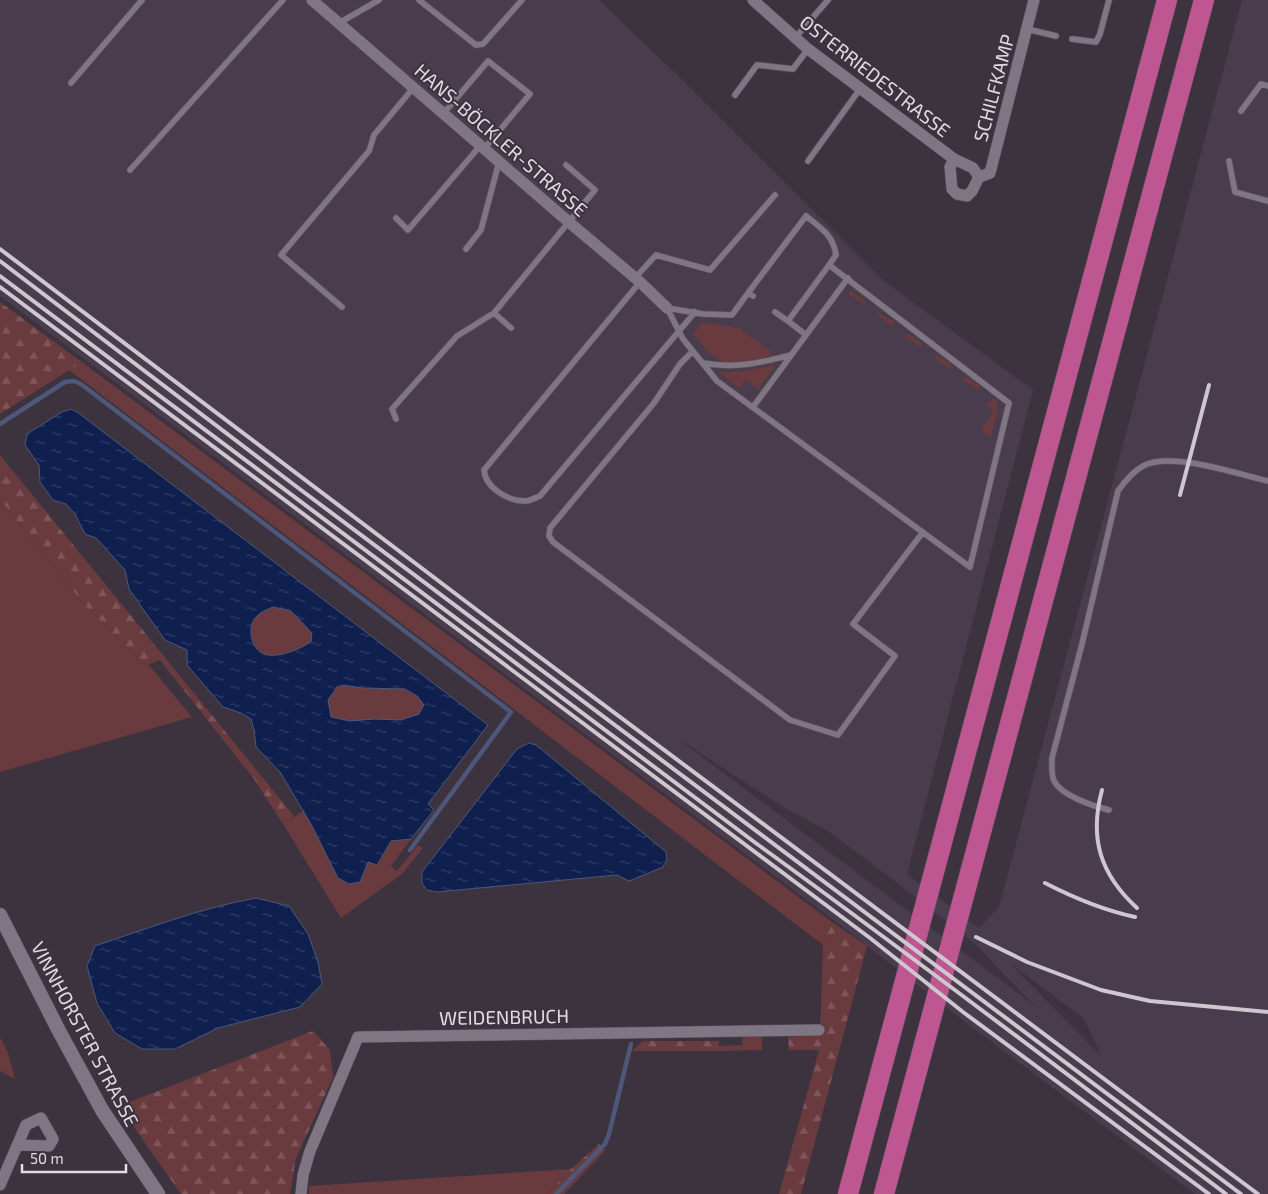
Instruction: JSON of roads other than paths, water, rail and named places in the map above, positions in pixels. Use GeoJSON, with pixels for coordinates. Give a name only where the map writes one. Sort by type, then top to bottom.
{"type":"FeatureCollection","features":[{"type":"Feature","properties":{"kind":"highway"},"geometry":{"type":"LineString","coordinates":[[848,1194],[1167,0]]}},
{"type":"Feature","properties":{"kind":"highway"},"geometry":{"type":"LineString","coordinates":[[884,1194],[1204,0]]}},
{"type":"Feature","properties":{"kind":"street","name":"HANS-BÖCKLER-STRASSE"},"geometry":{"type":"LineString","coordinates":[[312,0],[667,308]]}},
{"type":"Feature","properties":{"kind":"street","name":"OSTERRIEDESTRASSE"},"geometry":{"type":"LineString","coordinates":[[753,0],[808,49],[860,89],[954,159],[973,168],[979,177],[972,192],[967,196],[957,194],[952,189],[950,167],[954,159]]}},
{"type":"Feature","properties":{"kind":"street","name":"SCHILFKAMP"},"geometry":{"type":"LineString","coordinates":[[979,177],[990,173],[1034,0]]}},
{"type":"Feature","properties":{"kind":"street","name":"VINNHORSTER STRASSE"},"geometry":{"type":"LineString","coordinates":[[0,915],[102,1110],[158,1194]]}},
{"type":"Feature","properties":{"kind":"street","name":"WEIDENBRUCH"},"geometry":{"type":"LineString","coordinates":[[301,1194],[303,1175],[310,1151],[358,1037],[819,1030]]}},
{"type":"Feature","properties":{"kind":"street"},"geometry":{"type":"LineString","coordinates":[[0,1185],[3,1168],[18,1145]]}},
{"type":"Feature","properties":{"kind":"lane"},"geometry":{"type":"LineString","coordinates":[[72,82],[142,0]]}},
{"type":"Feature","properties":{"kind":"lane"},"geometry":{"type":"LineString","coordinates":[[130,170],[283,0]]}},
{"type":"Feature","properties":{"kind":"lane"},"geometry":{"type":"LineString","coordinates":[[339,23],[379,0]]}},
{"type":"Feature","properties":{"kind":"lane"},"geometry":{"type":"LineString","coordinates":[[420,0],[476,46],[483,44],[522,0]]}},
{"type":"Feature","properties":{"kind":"lane"},"geometry":{"type":"LineString","coordinates":[[795,38],[828,0]]}},
{"type":"Feature","properties":{"kind":"lane"},"geometry":{"type":"LineString","coordinates":[[1072,40],[1096,42],[1109,0]]}},
{"type":"Feature","properties":{"kind":"lane"},"geometry":{"type":"LineString","coordinates":[[1027,30],[1056,36]]}},
{"type":"Feature","properties":{"kind":"lane"},"geometry":{"type":"LineString","coordinates":[[735,95],[757,65],[793,69],[808,49]]}},
{"type":"Feature","properties":{"kind":"lane"},"geometry":{"type":"LineString","coordinates":[[396,218],[408,230],[530,94],[488,61],[443,114]]}},
{"type":"Feature","properties":{"kind":"lane"},"geometry":{"type":"LineString","coordinates":[[1241,111],[1261,84],[1268,86]]}},
{"type":"Feature","properties":{"kind":"lane"},"geometry":{"type":"LineString","coordinates":[[342,307],[281,255],[369,151],[374,135],[414,87]]}},
{"type":"Feature","properties":{"kind":"lane"},"geometry":{"type":"LineString","coordinates":[[808,161],[860,89]]}},
{"type":"Feature","properties":{"kind":"lane"},"geometry":{"type":"LineString","coordinates":[[1229,160],[1235,192],[1268,201]]}},
{"type":"Feature","properties":{"kind":"lane"},"geometry":{"type":"LineString","coordinates":[[466,249],[480,230],[499,162]]}},
{"type":"Feature","properties":{"kind":"lane"},"geometry":{"type":"LineString","coordinates":[[396,419],[392,409],[458,336],[494,313],[570,223],[595,190],[566,165]]}},
{"type":"Feature","properties":{"kind":"lane"},"geometry":{"type":"LineString","coordinates":[[695,312],[645,374],[540,496],[524,501],[513,499],[489,484],[484,477],[484,470],[656,255],[710,270],[775,195]]}},
{"type":"Feature","properties":{"kind":"lane"},"geometry":{"type":"LineString","coordinates":[[667,308],[732,315],[751,294],[806,216],[821,228],[834,243],[836,255],[788,321]]}},
{"type":"Feature","properties":{"kind":"lane"},"geometry":{"type":"LineString","coordinates":[[667,308],[679,331],[717,380],[970,567],[1009,403],[829,265]]}},
{"type":"Feature","properties":{"kind":"lane"},"geometry":{"type":"LineString","coordinates":[[753,407],[848,278]]}},
{"type":"Feature","properties":{"kind":"lane"},"geometry":{"type":"LineString","coordinates":[[775,312],[806,335]]}},
{"type":"Feature","properties":{"kind":"lane"},"geometry":{"type":"LineString","coordinates":[[494,313],[511,328]]}},
{"type":"Feature","properties":{"kind":"lane"},"geometry":{"type":"LineString","coordinates":[[693,351],[680,364],[654,403],[550,528],[549,536],[554,542],[790,720],[838,735],[895,656],[853,624],[923,532]]}},
{"type":"Feature","properties":{"kind":"lane"},"geometry":{"type":"LineString","coordinates":[[703,363],[720,366],[740,366],[791,355]]}},
{"type":"Feature","properties":{"kind":"lane"},"geometry":{"type":"LineString","coordinates":[[1109,810],[1063,791],[1055,783],[1051,771],[1052,758],[1082,644],[1118,491],[1130,475],[1144,465],[1165,461],[1188,462],[1268,482]]}},
{"type":"Feature","properties":{"kind":"water"},"geometry":{"type":"Polygon","coordinates":[[[71,409],[77,412],[488,725],[428,804],[434,810],[411,839],[391,841],[377,865],[368,862],[360,882],[349,884],[338,878],[311,824],[280,772],[256,747],[251,719],[241,713],[223,707],[187,665],[187,650],[165,640],[129,589],[125,570],[96,538],[85,534],[75,514],[66,504],[53,500],[40,482],[39,465],[25,445],[27,434],[62,412],[71,409]],[[273,607],[264,611],[253,621],[251,633],[257,649],[267,655],[279,655],[296,650],[311,642],[312,633],[291,611],[273,607]],[[344,685],[337,687],[328,700],[331,717],[350,721],[375,719],[401,720],[419,714],[424,705],[417,696],[405,689],[362,688],[344,685]]]}},
{"type":"Feature","properties":{"kind":"water"},"geometry":{"type":"Polygon","coordinates":[[[529,743],[536,745],[666,852],[667,859],[663,867],[629,881],[617,875],[437,892],[427,890],[422,883],[422,872],[517,749],[529,743]]]}},
{"type":"Feature","properties":{"kind":"water"},"geometry":{"type":"Polygon","coordinates":[[[256,898],[289,906],[308,934],[318,962],[322,984],[300,1007],[218,1028],[175,1049],[142,1049],[115,1033],[97,1003],[87,966],[95,946],[195,913],[256,898]]]}},
{"type":"Feature","properties":{"kind":"waterway"},"geometry":{"type":"LineString","coordinates":[[0,424],[65,382],[74,381],[81,384],[511,712],[410,850]]}},
{"type":"Feature","properties":{"kind":"waterway"},"geometry":{"type":"LineString","coordinates":[[556,1194],[605,1144],[631,1044]]}},
{"type":"Feature","properties":{"kind":"railway"},"geometry":{"type":"LineString","coordinates":[[0,249],[481,613],[1258,1194]]}},
{"type":"Feature","properties":{"kind":"railway"},"geometry":{"type":"LineString","coordinates":[[0,261],[297,487],[1241,1194]]}},
{"type":"Feature","properties":{"kind":"railway"},"geometry":{"type":"LineString","coordinates":[[0,276],[1226,1194]]}},
{"type":"Feature","properties":{"kind":"railway"},"geometry":{"type":"LineString","coordinates":[[0,287],[870,938],[963,1012],[1209,1194]]}},
{"type":"Feature","properties":{"kind":"railway"},"geometry":{"type":"LineString","coordinates":[[1180,495],[1209,385]]}},
{"type":"Feature","properties":{"kind":"railway"},"geometry":{"type":"LineString","coordinates":[[1102,790],[1097,824],[1101,854],[1114,882],[1137,908]]}},
{"type":"Feature","properties":{"kind":"railway"},"geometry":{"type":"LineString","coordinates":[[1045,883],[1089,903],[1135,917]]}},
{"type":"Feature","properties":{"kind":"railway"},"geometry":{"type":"LineString","coordinates":[[976,937],[1027,962],[1101,990],[1150,1001],[1268,1012]]}}]}
